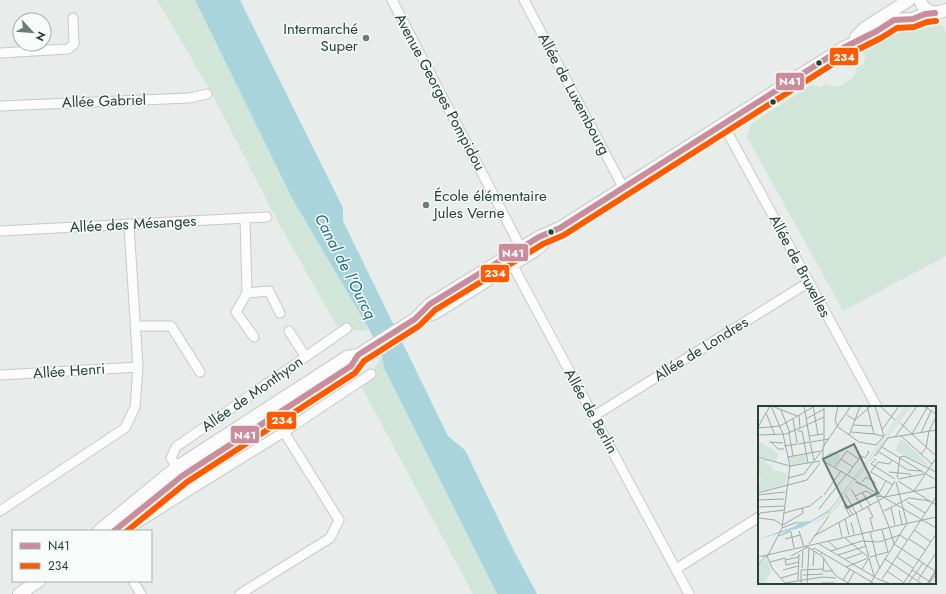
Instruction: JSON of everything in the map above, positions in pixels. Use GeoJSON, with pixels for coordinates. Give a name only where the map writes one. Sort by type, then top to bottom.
{"type":"FeatureCollection","features":[{"type":"Feature","properties":{"kind":"street","name":"Avenue Georges Pompidou"},"geometry":{"type":"LineString","coordinates":[[392,0],[521,248]]}},
{"type":"Feature","properties":{"kind":"street","name":"Allée de Luxembourg"},"geometry":{"type":"LineString","coordinates":[[524,0],[623,187]]}},
{"type":"Feature","properties":{"kind":"street"},"geometry":{"type":"LineString","coordinates":[[843,48],[865,28],[909,0]]}},
{"type":"Feature","properties":{"kind":"street"},"geometry":{"type":"LineString","coordinates":[[920,0],[925,8],[941,12]]}},
{"type":"Feature","properties":{"kind":"street"},"geometry":{"type":"LineString","coordinates":[[412,321],[435,313],[537,249],[560,228],[843,48],[877,32],[894,20],[913,19],[925,14],[941,12]]}},
{"type":"Feature","properties":{"kind":"street"},"geometry":{"type":"LineString","coordinates":[[0,53],[68,49],[74,44],[73,18]]}},
{"type":"Feature","properties":{"kind":"street","name":"Allée Gabriel"},"geometry":{"type":"LineString","coordinates":[[0,106],[189,98],[207,94]]}},
{"type":"Feature","properties":{"kind":"street","name":"Allée de Bruxelles"},"geometry":{"type":"LineString","coordinates":[[723,124],[876,406]]}},
{"type":"Feature","properties":{"kind":"street","name":"Allée des Mésanges"},"geometry":{"type":"LineString","coordinates":[[0,231],[267,217]]}},
{"type":"Feature","properties":{"kind":"street"},"geometry":{"type":"LineString","coordinates":[[246,218],[247,293],[236,312],[254,336]]}},
{"type":"Feature","properties":{"kind":"street"},"geometry":{"type":"LineString","coordinates":[[0,511],[125,428],[135,407],[138,367],[129,225]]}},
{"type":"Feature","properties":{"kind":"street"},"geometry":{"type":"LineString","coordinates":[[412,321],[430,304],[539,237],[560,228]]}},
{"type":"Feature","properties":{"kind":"street"},"geometry":{"type":"LineString","coordinates":[[512,264],[512,258],[534,244],[539,237]]}},
{"type":"Feature","properties":{"kind":"street","name":"Allée de Berlin"},"geometry":{"type":"LineString","coordinates":[[512,264],[689,594]]}},
{"type":"Feature","properties":{"kind":"street","name":"Allée de Londres"},"geometry":{"type":"LineString","coordinates":[[594,416],[808,282]]}},
{"type":"Feature","properties":{"kind":"street"},"geometry":{"type":"LineString","coordinates":[[247,293],[268,291],[280,313]]}},
{"type":"Feature","properties":{"kind":"street","name":"Allée de Monthyon"},"geometry":{"type":"LineString","coordinates":[[101,530],[179,471],[351,366],[358,355],[412,321]]}},
{"type":"Feature","properties":{"kind":"street"},"geometry":{"type":"LineString","coordinates":[[135,326],[171,326],[200,372]]}},
{"type":"Feature","properties":{"kind":"street","name":"Allée de Monthyon"},"geometry":{"type":"LineString","coordinates":[[190,490],[171,458],[176,447],[347,328]]}},
{"type":"Feature","properties":{"kind":"street"},"geometry":{"type":"LineString","coordinates":[[289,331],[305,356]]}},
{"type":"Feature","properties":{"kind":"street","name":"Allée Henri"},"geometry":{"type":"LineString","coordinates":[[0,375],[138,367]]}},
{"type":"Feature","properties":{"kind":"street"},"geometry":{"type":"LineString","coordinates":[[127,530],[284,432],[371,374]]}},
{"type":"Feature","properties":{"kind":"street"},"geometry":{"type":"LineString","coordinates":[[240,594],[330,538],[339,520],[284,432]]}},
{"type":"Feature","properties":{"kind":"street","name":"Allée de Monthyon"},"geometry":{"type":"LineString","coordinates":[[115,530],[179,471]]}},
{"type":"Feature","properties":{"kind":"street"},"geometry":{"type":"LineString","coordinates":[[676,569],[758,518]]}},
{"type":"Feature","properties":{"kind":"street"},"geometry":{"type":"LineString","coordinates":[[19,594],[37,582]]}},
{"type":"Feature","properties":{"kind":"street"},"geometry":{"type":"LineString","coordinates":[[134,582],[141,594]]}},
{"type":"Feature","properties":{"kind":"green space"},"geometry":{"type":"Polygon","coordinates":[[[157,0],[195,0],[293,200],[369,329],[364,331],[338,328],[279,224],[212,94],[157,0]]]}},
{"type":"Feature","properties":{"kind":"green space"},"geometry":{"type":"Polygon","coordinates":[[[942,25],[946,33],[946,256],[843,311],[747,137],[751,124],[811,85],[818,86],[820,88],[827,83],[830,86],[837,87],[847,82],[855,75],[856,68],[864,64],[865,56],[862,52],[894,32],[942,25]]]}},
{"type":"Feature","properties":{"kind":"green space"},"geometry":{"type":"Polygon","coordinates":[[[382,356],[384,368],[497,594],[473,594],[362,388],[382,356]]]}},
{"type":"Feature","properties":{"kind":"water","name":"Canal de l'Ourcq"},"geometry":{"type":"Polygon","coordinates":[[[195,0],[240,0],[343,208],[343,221],[448,436],[465,450],[514,551],[537,594],[497,594],[384,368],[382,356],[369,329],[293,200],[195,0]]]}},
{"type":"Feature","properties":{"kind":"transit line","name":"N41"},"geometry":{"type":"LineString","coordinates":[[115,530],[182,476],[351,366],[358,355],[415,319],[430,304],[539,237],[560,228],[843,48],[877,31],[894,20],[913,19],[925,14],[935,13]]}},
{"type":"Feature","properties":{"kind":"transit line","name":"234"},"geometry":{"type":"LineString","coordinates":[[128,530],[187,482],[355,373],[364,361],[419,326],[435,310],[543,244],[564,235],[847,55],[897,28],[914,27],[927,22],[936,21]]}},
{"type":"Feature","properties":{"kind":"place","name":"Intermarché Super"},"geometry":{"type":"Point","coordinates":[366,38]}},
{"type":"Feature","properties":{"kind":"place","name":"École élémentaire Jules Verne"},"geometry":{"type":"Point","coordinates":[426,205]}}]}
